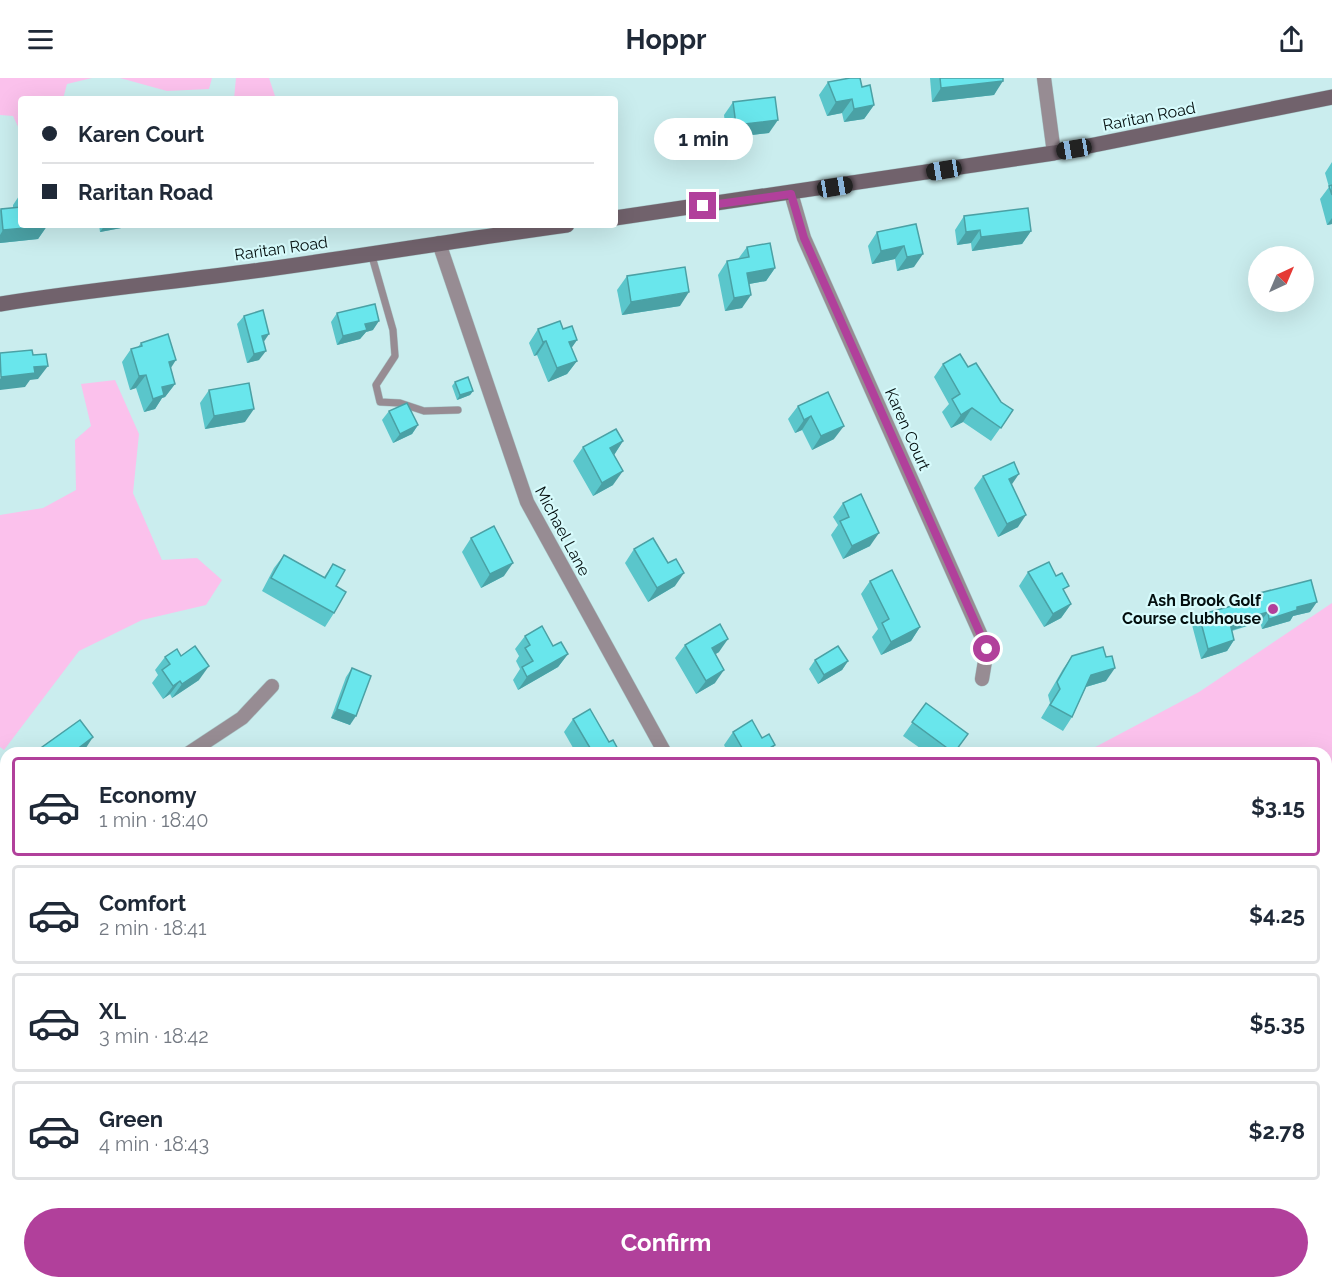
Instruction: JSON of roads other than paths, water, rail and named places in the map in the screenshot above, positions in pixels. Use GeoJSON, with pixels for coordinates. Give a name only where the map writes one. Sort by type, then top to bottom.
{"type":"FeatureCollection","features":[{"type":"Feature","properties":{"kind":"street"},"geometry":{"type":"LineString","coordinates":[[1044,78],[1054,153]]}},
{"type":"Feature","properties":{"kind":"street","name":"Raritan Road"},"geometry":{"type":"LineString","coordinates":[[618,218],[791,194],[1054,153],[1332,98]]}},
{"type":"Feature","properties":{"kind":"street","name":"Karen Court"},"geometry":{"type":"LineString","coordinates":[[791,194],[804,238],[987,649],[982,679]]}},
{"type":"Feature","properties":{"kind":"street","name":"Raritan Road"},"geometry":{"type":"LineString","coordinates":[[0,304],[93,289],[173,282],[546,228]]}},
{"type":"Feature","properties":{"kind":"street","name":"Michael Lane"},"geometry":{"type":"LineString","coordinates":[[439,243],[526,502],[661,747]]}},
{"type":"Feature","properties":{"kind":"street"},"geometry":{"type":"LineString","coordinates":[[198,747],[242,718],[272,686]]}},
{"type":"Feature","properties":{"kind":"lane"},"geometry":{"type":"LineString","coordinates":[[371,253],[393,330],[395,356],[376,385],[380,402],[400,403],[424,411],[458,411]]}},
{"type":"Feature","properties":{"kind":"place","name":"Ash Brook Golf Course clubhouse"},"geometry":{"type":"Point","coordinates":[1273,609]}}]}
